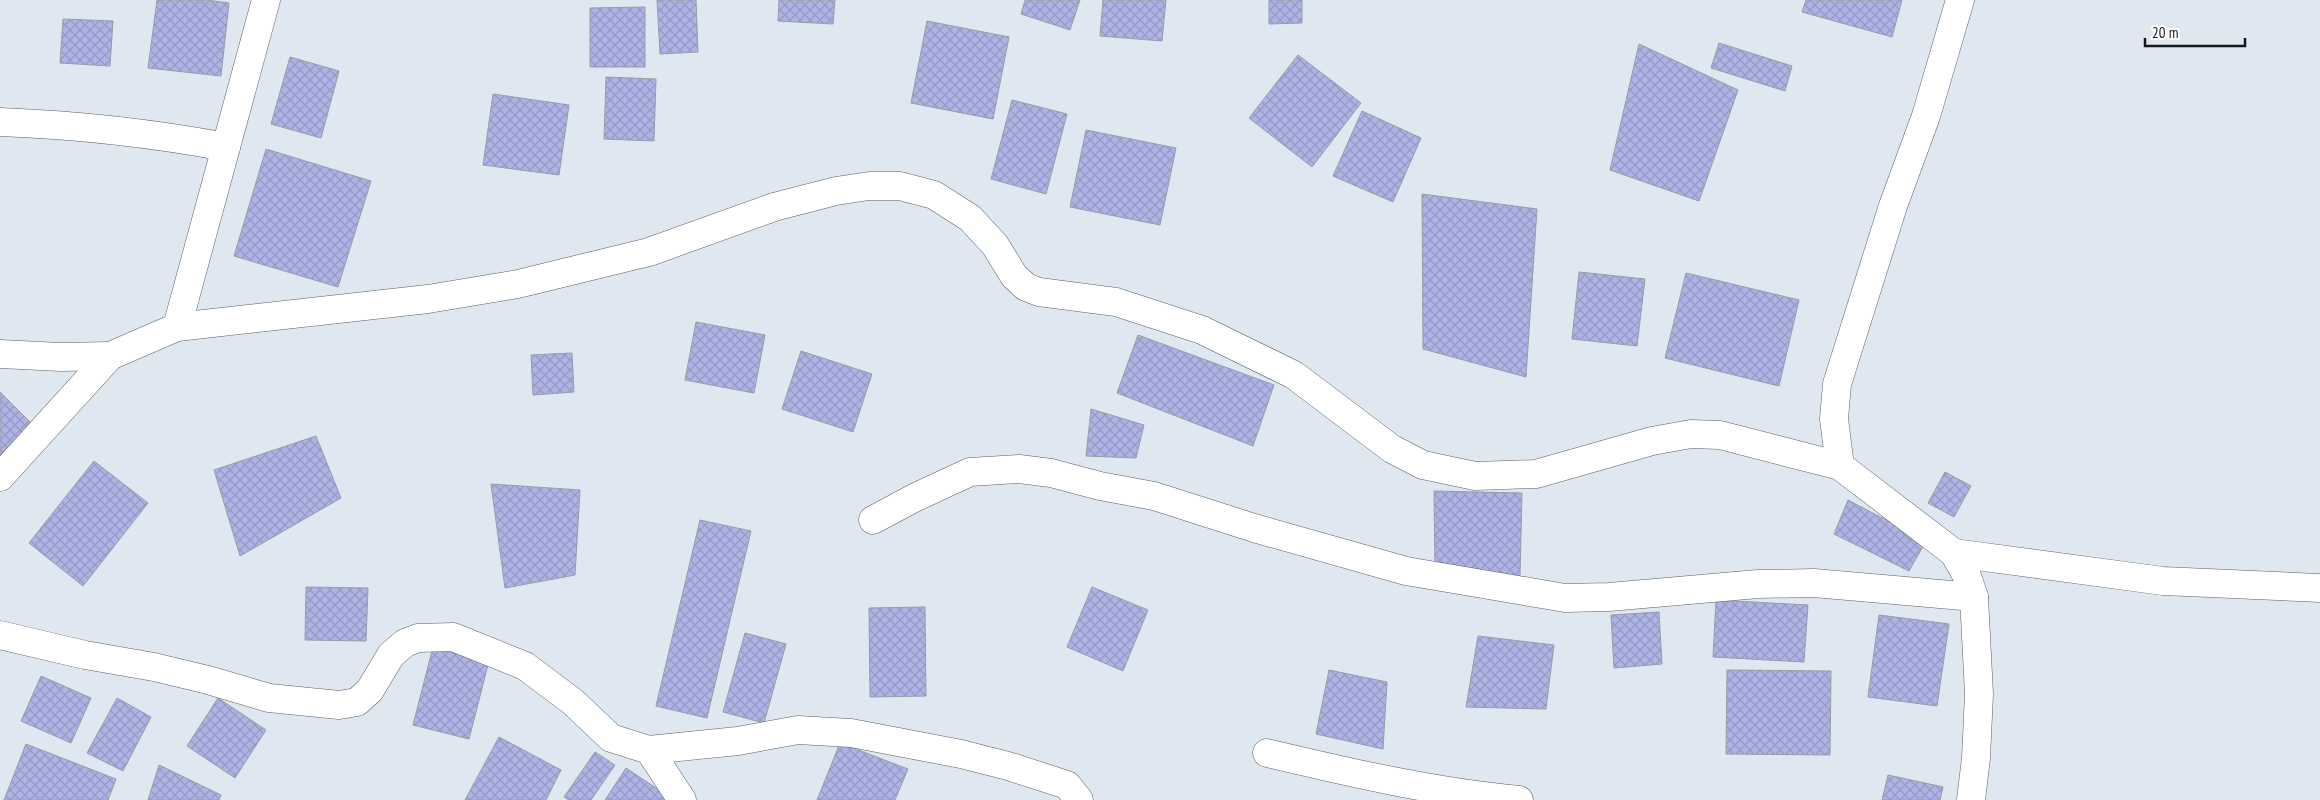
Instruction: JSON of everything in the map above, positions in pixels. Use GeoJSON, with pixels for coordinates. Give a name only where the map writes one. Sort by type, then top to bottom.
{"type":"FeatureCollection","features":[{"type":"Feature","properties":{"kind":"street"},"geometry":{"type":"LineString","coordinates":[[177,327],[266,0]]}},
{"type":"Feature","properties":{"kind":"street"},"geometry":{"type":"LineString","coordinates":[[1840,466],[1834,419],[1837,384],[1893,206],[1926,116],[1960,0]]}},
{"type":"Feature","properties":{"kind":"street"},"geometry":{"type":"LineString","coordinates":[[0,122],[48,124],[153,134],[226,147]]}},
{"type":"Feature","properties":{"kind":"street"},"geometry":{"type":"LineString","coordinates":[[0,354],[44,357],[110,356],[177,327],[428,298],[518,284],[649,252],[774,207],[852,188],[900,186],[934,195],[970,218],[995,245],[1014,276],[1026,287],[1039,292],[1116,302],[1202,330],[1294,376],[1392,449],[1423,465],[1475,476],[1536,474],[1652,441],[1691,434],[1720,435],[1840,466],[1954,552],[1967,576],[1974,597],[1979,694],[1976,758],[1971,800]]}},
{"type":"Feature","properties":{"kind":"street"},"geometry":{"type":"LineString","coordinates":[[0,476],[110,356]]}},
{"type":"Feature","properties":{"kind":"street"},"geometry":{"type":"LineString","coordinates":[[874,520],[914,498],[970,472],[1018,469],[1051,474],[1100,486],[1154,496],[1254,528],[1406,571],[1565,598],[1609,597],[1758,584],[1814,583],[1974,597]]}},
{"type":"Feature","properties":{"kind":"street"},"geometry":{"type":"LineString","coordinates":[[1954,552],[2163,581],[2320,588]]}},
{"type":"Feature","properties":{"kind":"street"},"geometry":{"type":"LineString","coordinates":[[0,635],[85,655],[154,667],[270,698],[339,705],[356,702],[370,690],[391,655],[404,643],[418,638],[453,637],[525,666],[573,702],[611,738],[649,750],[738,741],[798,730],[851,733],[961,754],[1008,766],[1067,784],[1079,800]]}},
{"type":"Feature","properties":{"kind":"street"},"geometry":{"type":"LineString","coordinates":[[649,750],[682,800]]}},
{"type":"Feature","properties":{"kind":"street"},"geometry":{"type":"LineString","coordinates":[[1267,753],[1373,778],[1469,795],[1519,800]]}},
{"type":"Feature","properties":{"kind":"building"},"geometry":{"type":"Polygon","coordinates":[[[157,0],[207,0],[229,3],[221,76],[148,68],[157,0]]]}},
{"type":"Feature","properties":{"kind":"building"},"geometry":{"type":"Polygon","coordinates":[[[657,0],[696,0],[698,52],[660,54],[657,0]]]}},
{"type":"Feature","properties":{"kind":"building"},"geometry":{"type":"Polygon","coordinates":[[[779,0],[835,0],[833,24],[778,21],[779,0]]]}},
{"type":"Feature","properties":{"kind":"building"},"geometry":{"type":"Polygon","coordinates":[[[1025,0],[1080,0],[1070,30],[1021,14],[1025,0]]]}},
{"type":"Feature","properties":{"kind":"building"},"geometry":{"type":"Polygon","coordinates":[[[1103,0],[1166,0],[1162,41],[1100,36],[1103,0]]]}},
{"type":"Feature","properties":{"kind":"building"},"geometry":{"type":"Polygon","coordinates":[[[1269,0],[1302,0],[1302,23],[1269,24],[1269,0]]]}},
{"type":"Feature","properties":{"kind":"building"},"geometry":{"type":"Polygon","coordinates":[[[1806,0],[1902,0],[1892,37],[1802,12],[1806,0]]]}},
{"type":"Feature","properties":{"kind":"building"},"geometry":{"type":"Polygon","coordinates":[[[645,7],[645,67],[590,67],[590,8],[645,7]]]}},
{"type":"Feature","properties":{"kind":"building"},"geometry":{"type":"Polygon","coordinates":[[[63,19],[113,21],[110,66],[60,63],[63,19]]]}},
{"type":"Feature","properties":{"kind":"building"},"geometry":{"type":"Polygon","coordinates":[[[927,21],[1009,37],[993,119],[911,103],[927,21]]]}},
{"type":"Feature","properties":{"kind":"building"},"geometry":{"type":"Polygon","coordinates":[[[1719,43],[1792,66],[1785,91],[1711,68],[1719,43]]]}},
{"type":"Feature","properties":{"kind":"building"},"geometry":{"type":"Polygon","coordinates":[[[1639,44],[1738,90],[1699,201],[1610,170],[1639,44]]]}},
{"type":"Feature","properties":{"kind":"building"},"geometry":{"type":"Polygon","coordinates":[[[1298,55],[1361,103],[1312,167],[1249,118],[1298,55]]]}},
{"type":"Feature","properties":{"kind":"building"},"geometry":{"type":"Polygon","coordinates":[[[290,57],[339,71],[321,138],[271,124],[290,57]]]}},
{"type":"Feature","properties":{"kind":"building"},"geometry":{"type":"Polygon","coordinates":[[[606,77],[656,79],[654,141],[604,139],[606,77]]]}},
{"type":"Feature","properties":{"kind":"building"},"geometry":{"type":"Polygon","coordinates":[[[493,94],[569,105],[559,175],[483,165],[493,94]]]}},
{"type":"Feature","properties":{"kind":"building"},"geometry":{"type":"Polygon","coordinates":[[[1012,100],[1067,114],[1046,194],[991,179],[1012,100]]]}},
{"type":"Feature","properties":{"kind":"building"},"geometry":{"type":"Polygon","coordinates":[[[1362,111],[1421,138],[1393,202],[1333,176],[1362,111]]]}},
{"type":"Feature","properties":{"kind":"building"},"geometry":{"type":"Polygon","coordinates":[[[1086,130],[1176,148],[1160,225],[1070,207],[1086,130]]]}},
{"type":"Feature","properties":{"kind":"building"},"geometry":{"type":"Polygon","coordinates":[[[266,149],[371,181],[338,287],[234,256],[266,149]]]}},
{"type":"Feature","properties":{"kind":"building"},"geometry":{"type":"Polygon","coordinates":[[[1422,194],[1537,209],[1526,377],[1423,349],[1422,194]]]}},
{"type":"Feature","properties":{"kind":"building"},"geometry":{"type":"Polygon","coordinates":[[[1579,272],[1645,279],[1637,346],[1572,339],[1579,272]]]}},
{"type":"Feature","properties":{"kind":"building"},"geometry":{"type":"Polygon","coordinates":[[[1686,273],[1799,300],[1779,386],[1665,358],[1686,273]]]}},
{"type":"Feature","properties":{"kind":"building"},"geometry":{"type":"Polygon","coordinates":[[[696,322],[765,335],[754,393],[685,380],[696,322]]]}},
{"type":"Feature","properties":{"kind":"building"},"geometry":{"type":"Polygon","coordinates":[[[1138,335],[1274,385],[1253,446],[1117,393],[1138,335]]]}},
{"type":"Feature","properties":{"kind":"building"},"geometry":{"type":"Polygon","coordinates":[[[801,351],[872,374],[853,432],[782,409],[801,351]]]}},
{"type":"Feature","properties":{"kind":"building"},"geometry":{"type":"Polygon","coordinates":[[[572,353],[574,392],[533,395],[531,355],[572,353]]]}},
{"type":"Feature","properties":{"kind":"building"},"geometry":{"type":"Polygon","coordinates":[[[0,392],[32,424],[0,455],[0,392]]]}},
{"type":"Feature","properties":{"kind":"building"},"geometry":{"type":"Polygon","coordinates":[[[1091,409],[1144,425],[1136,458],[1086,456],[1091,409]]]}},
{"type":"Feature","properties":{"kind":"building"},"geometry":{"type":"Polygon","coordinates":[[[316,436],[341,498],[240,556],[214,470],[316,436]]]}},
{"type":"Feature","properties":{"kind":"building"},"geometry":{"type":"Polygon","coordinates":[[[94,461],[148,503],[83,586],[29,543],[94,461]]]}},
{"type":"Feature","properties":{"kind":"building"},"geometry":{"type":"Polygon","coordinates":[[[1945,472],[1971,486],[1954,517],[1928,503],[1945,472]]]}},
{"type":"Feature","properties":{"kind":"building"},"geometry":{"type":"Polygon","coordinates":[[[491,484],[580,490],[575,575],[505,588],[491,484]]]}},
{"type":"Feature","properties":{"kind":"building"},"geometry":{"type":"Polygon","coordinates":[[[1434,491],[1522,493],[1520,576],[1435,571],[1434,491]]]}},
{"type":"Feature","properties":{"kind":"building"},"geometry":{"type":"Polygon","coordinates":[[[1848,500],[1926,541],[1909,571],[1834,534],[1848,500]]]}},
{"type":"Feature","properties":{"kind":"building"},"geometry":{"type":"Polygon","coordinates":[[[700,520],[751,531],[707,718],[656,706],[700,520]]]}},
{"type":"Feature","properties":{"kind":"building"},"geometry":{"type":"Polygon","coordinates":[[[306,587],[368,588],[366,641],[305,640],[306,587]]]}},
{"type":"Feature","properties":{"kind":"building"},"geometry":{"type":"Polygon","coordinates":[[[1092,587],[1148,610],[1123,671],[1067,647],[1092,587]]]}},
{"type":"Feature","properties":{"kind":"building"},"geometry":{"type":"Polygon","coordinates":[[[1716,600],[1808,605],[1804,662],[1713,657],[1716,600]]]}},
{"type":"Feature","properties":{"kind":"building"},"geometry":{"type":"Polygon","coordinates":[[[925,607],[926,696],[870,697],[869,608],[925,607]]]}},
{"type":"Feature","properties":{"kind":"building"},"geometry":{"type":"Polygon","coordinates":[[[1659,612],[1662,664],[1614,668],[1611,615],[1659,612]]]}},
{"type":"Feature","properties":{"kind":"building"},"geometry":{"type":"Polygon","coordinates":[[[1879,615],[1949,624],[1937,706],[1868,697],[1879,615]]]}},
{"type":"Feature","properties":{"kind":"building"},"geometry":{"type":"Polygon","coordinates":[[[745,633],[786,644],[764,723],[723,712],[745,633]]]}},
{"type":"Feature","properties":{"kind":"building"},"geometry":{"type":"Polygon","coordinates":[[[1478,636],[1554,645],[1546,709],[1466,707],[1478,636]]]}},
{"type":"Feature","properties":{"kind":"building"},"geometry":{"type":"Polygon","coordinates":[[[434,643],[490,657],[469,739],[413,725],[434,643]]]}},
{"type":"Feature","properties":{"kind":"building"},"geometry":{"type":"Polygon","coordinates":[[[1329,670],[1387,682],[1383,749],[1316,734],[1329,670]]]}},
{"type":"Feature","properties":{"kind":"building"},"geometry":{"type":"Polygon","coordinates":[[[1727,670],[1831,671],[1830,755],[1726,754],[1727,670]]]}},
{"type":"Feature","properties":{"kind":"building"},"geometry":{"type":"Polygon","coordinates":[[[41,676],[91,698],[71,743],[21,721],[41,676]]]}},
{"type":"Feature","properties":{"kind":"building"},"geometry":{"type":"Polygon","coordinates":[[[117,698],[151,717],[123,771],[87,753],[117,698]]]}},
{"type":"Feature","properties":{"kind":"building"},"geometry":{"type":"Polygon","coordinates":[[[218,698],[266,730],[235,778],[187,746],[218,698]]]}},
{"type":"Feature","properties":{"kind":"building"},"geometry":{"type":"Polygon","coordinates":[[[499,737],[561,770],[546,800],[465,800],[499,737]]]}},
{"type":"Feature","properties":{"kind":"building"},"geometry":{"type":"Polygon","coordinates":[[[840,743],[908,769],[895,800],[817,800],[840,743]]]}},
{"type":"Feature","properties":{"kind":"building"},"geometry":{"type":"Polygon","coordinates":[[[26,744],[116,779],[108,800],[4,800],[26,744]]]}},
{"type":"Feature","properties":{"kind":"building"},"geometry":{"type":"Polygon","coordinates":[[[595,752],[615,765],[591,800],[569,800],[564,797],[595,752]]]}},
{"type":"Feature","properties":{"kind":"building"},"geometry":{"type":"Polygon","coordinates":[[[159,765],[221,795],[219,800],[148,800],[159,765]]]}},
{"type":"Feature","properties":{"kind":"building"},"geometry":{"type":"Polygon","coordinates":[[[626,768],[668,796],[666,800],[605,800],[626,768]]]}},
{"type":"Feature","properties":{"kind":"building"},"geometry":{"type":"Polygon","coordinates":[[[1888,775],[1943,787],[1940,800],[1882,800],[1888,775]]]}}]}
